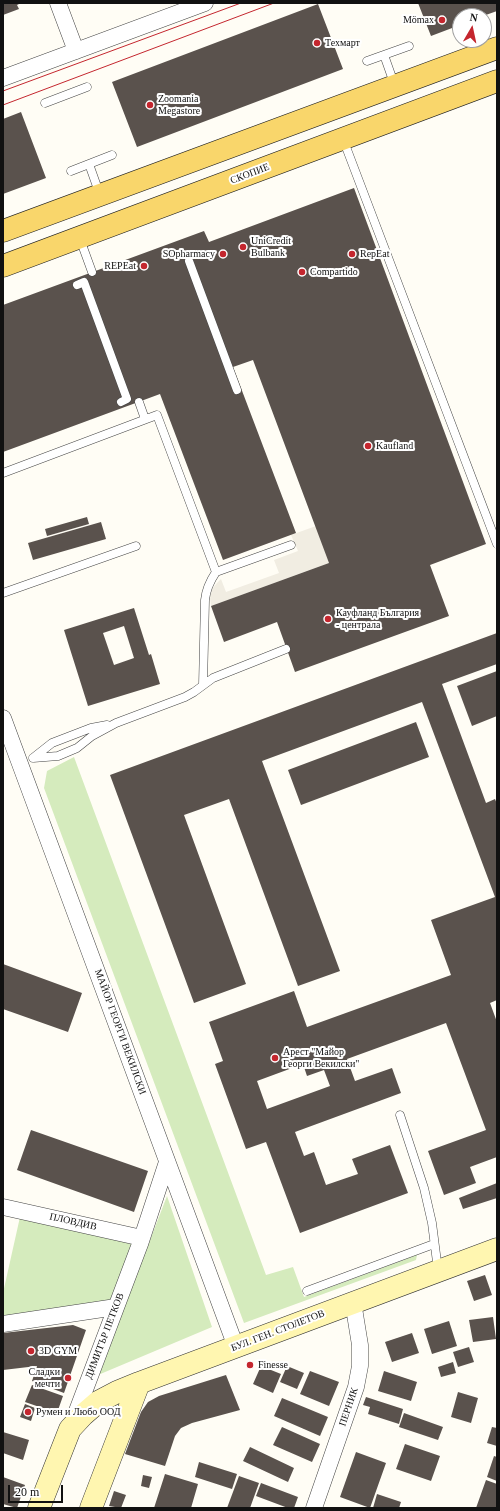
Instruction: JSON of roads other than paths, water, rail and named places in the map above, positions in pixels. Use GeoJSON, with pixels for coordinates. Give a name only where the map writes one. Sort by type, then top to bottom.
{"type":"FeatureCollection","features":[{"type":"Feature","properties":{"kind":"main road"},"geometry":{"type":"LineString","coordinates":[[3,232],[497,48]]}},
{"type":"Feature","properties":{"kind":"main road","name":"СКОПИЕ"},"geometry":{"type":"LineString","coordinates":[[3,266],[497,81]]}},
{"type":"Feature","properties":{"kind":"street"},"geometry":{"type":"LineString","coordinates":[[58,3],[76,51]]}},
{"type":"Feature","properties":{"kind":"street"},"geometry":{"type":"LineString","coordinates":[[3,78],[205,3]]}},
{"type":"Feature","properties":{"kind":"street","name":"МАЙОР ГЕОРГИ ВЕКИЛСКИ"},"geometry":{"type":"LineString","coordinates":[[3,718],[27,761],[167,1162],[236,1347]]}},
{"type":"Feature","properties":{"kind":"street","name":"ДИМИТЪР ПЕТКОВ"},"geometry":{"type":"LineString","coordinates":[[39,1508],[142,1238],[167,1162]]}},
{"type":"Feature","properties":{"kind":"street","name":"ПЛОВДИВ"},"geometry":{"type":"LineString","coordinates":[[3,1207],[142,1238]]}},
{"type":"Feature","properties":{"kind":"street","name":"БУЛ. ГЕН. СТОЛЕТОВ"},"geometry":{"type":"LineString","coordinates":[[70,1429],[83,1414],[98,1402],[139,1382],[497,1249]]}},
{"type":"Feature","properties":{"kind":"street","name":"ПЕРНИК"},"geometry":{"type":"LineString","coordinates":[[314,1508],[357,1380],[360,1366],[360,1345],[353,1302]]}},
{"type":"Feature","properties":{"kind":"street"},"geometry":{"type":"LineString","coordinates":[[3,1324],[116,1307]]}},
{"type":"Feature","properties":{"kind":"street"},"geometry":{"type":"LineString","coordinates":[[91,1508],[139,1382]]}},
{"type":"Feature","properties":{"kind":"lane"},"geometry":{"type":"LineString","coordinates":[[367,61],[409,46]]}},
{"type":"Feature","properties":{"kind":"lane"},"geometry":{"type":"LineString","coordinates":[[384,55],[395,86]]}},
{"type":"Feature","properties":{"kind":"lane"},"geometry":{"type":"LineString","coordinates":[[45,102],[87,87]]}},
{"type":"Feature","properties":{"kind":"lane"},"geometry":{"type":"LineString","coordinates":[[343,139],[497,544]]}},
{"type":"Feature","properties":{"kind":"lane"},"geometry":{"type":"LineString","coordinates":[[71,171],[112,155]]}},
{"type":"Feature","properties":{"kind":"lane"},"geometry":{"type":"LineString","coordinates":[[89,164],[100,195]]}},
{"type":"Feature","properties":{"kind":"lane"},"geometry":{"type":"LineString","coordinates":[[79,238],[92,272]]}},
{"type":"Feature","properties":{"kind":"lane"},"geometry":{"type":"LineString","coordinates":[[189,261],[238,390]]}},
{"type":"Feature","properties":{"kind":"lane"},"geometry":{"type":"LineString","coordinates":[[77,285],[84,282],[127,399],[121,402]]}},
{"type":"Feature","properties":{"kind":"lane"},"geometry":{"type":"LineString","coordinates":[[139,402],[145,419]]}},
{"type":"Feature","properties":{"kind":"lane"},"geometry":{"type":"LineString","coordinates":[[4,471],[156,415],[216,572]]}},
{"type":"Feature","properties":{"kind":"lane"},"geometry":{"type":"LineString","coordinates":[[203,685],[205,600],[209,585],[216,572],[291,545]]}},
{"type":"Feature","properties":{"kind":"lane"},"geometry":{"type":"LineString","coordinates":[[3,593],[136,546]]}},
{"type":"Feature","properties":{"kind":"lane"},"geometry":{"type":"LineString","coordinates":[[27,761],[58,756],[77,748],[92,736],[116,723],[185,697],[213,678],[286,649]]}},
{"type":"Feature","properties":{"kind":"lane"},"geometry":{"type":"LineString","coordinates":[[27,761],[52,744],[91,728],[116,723]]}},
{"type":"Feature","properties":{"kind":"lane"},"geometry":{"type":"LineString","coordinates":[[400,1115],[424,1188],[432,1223],[438,1271]]}},
{"type":"Feature","properties":{"kind":"lane"},"geometry":{"type":"LineString","coordinates":[[307,1291],[434,1244]]}},
{"type":"Feature","properties":{"kind":"tram line"},"geometry":{"type":"LineString","coordinates":[[3,91],[241,3]]}},
{"type":"Feature","properties":{"kind":"tram line"},"geometry":{"type":"LineString","coordinates":[[3,105],[274,3]]}},
{"type":"Feature","properties":{"kind":"place","name":"Mömax"},"geometry":{"type":"Point","coordinates":[442,20]}},
{"type":"Feature","properties":{"kind":"place","name":"Техмарт"},"geometry":{"type":"Point","coordinates":[317,43]}},
{"type":"Feature","properties":{"kind":"place","name":"Zoomania Megastore"},"geometry":{"type":"Point","coordinates":[150,105]}},
{"type":"Feature","properties":{"kind":"place","name":"UniCredit Bulbank"},"geometry":{"type":"Point","coordinates":[243,247]}},
{"type":"Feature","properties":{"kind":"place","name":"SOpharmacy"},"geometry":{"type":"Point","coordinates":[223,254]}},
{"type":"Feature","properties":{"kind":"place","name":"RepEat"},"geometry":{"type":"Point","coordinates":[352,254]}},
{"type":"Feature","properties":{"kind":"place","name":"REPEat"},"geometry":{"type":"Point","coordinates":[144,266]}},
{"type":"Feature","properties":{"kind":"place","name":"Compartido"},"geometry":{"type":"Point","coordinates":[302,272]}},
{"type":"Feature","properties":{"kind":"place","name":"Kaufland"},"geometry":{"type":"Point","coordinates":[368,446]}},
{"type":"Feature","properties":{"kind":"place","name":"Кауфланд България - централа"},"geometry":{"type":"Point","coordinates":[328,619]}},
{"type":"Feature","properties":{"kind":"place","name":"Арест \"Майор Георги Векилски\""},"geometry":{"type":"Point","coordinates":[275,1058]}},
{"type":"Feature","properties":{"kind":"place","name":"3D GYM"},"geometry":{"type":"Point","coordinates":[31,1351]}},
{"type":"Feature","properties":{"kind":"place","name":"Finesse"},"geometry":{"type":"Point","coordinates":[250,1365]}},
{"type":"Feature","properties":{"kind":"place","name":"Сладки мечти"},"geometry":{"type":"Point","coordinates":[68,1378]}},
{"type":"Feature","properties":{"kind":"place","name":"Румен и Любо ООД"},"geometry":{"type":"Point","coordinates":[28,1412]}}]}
